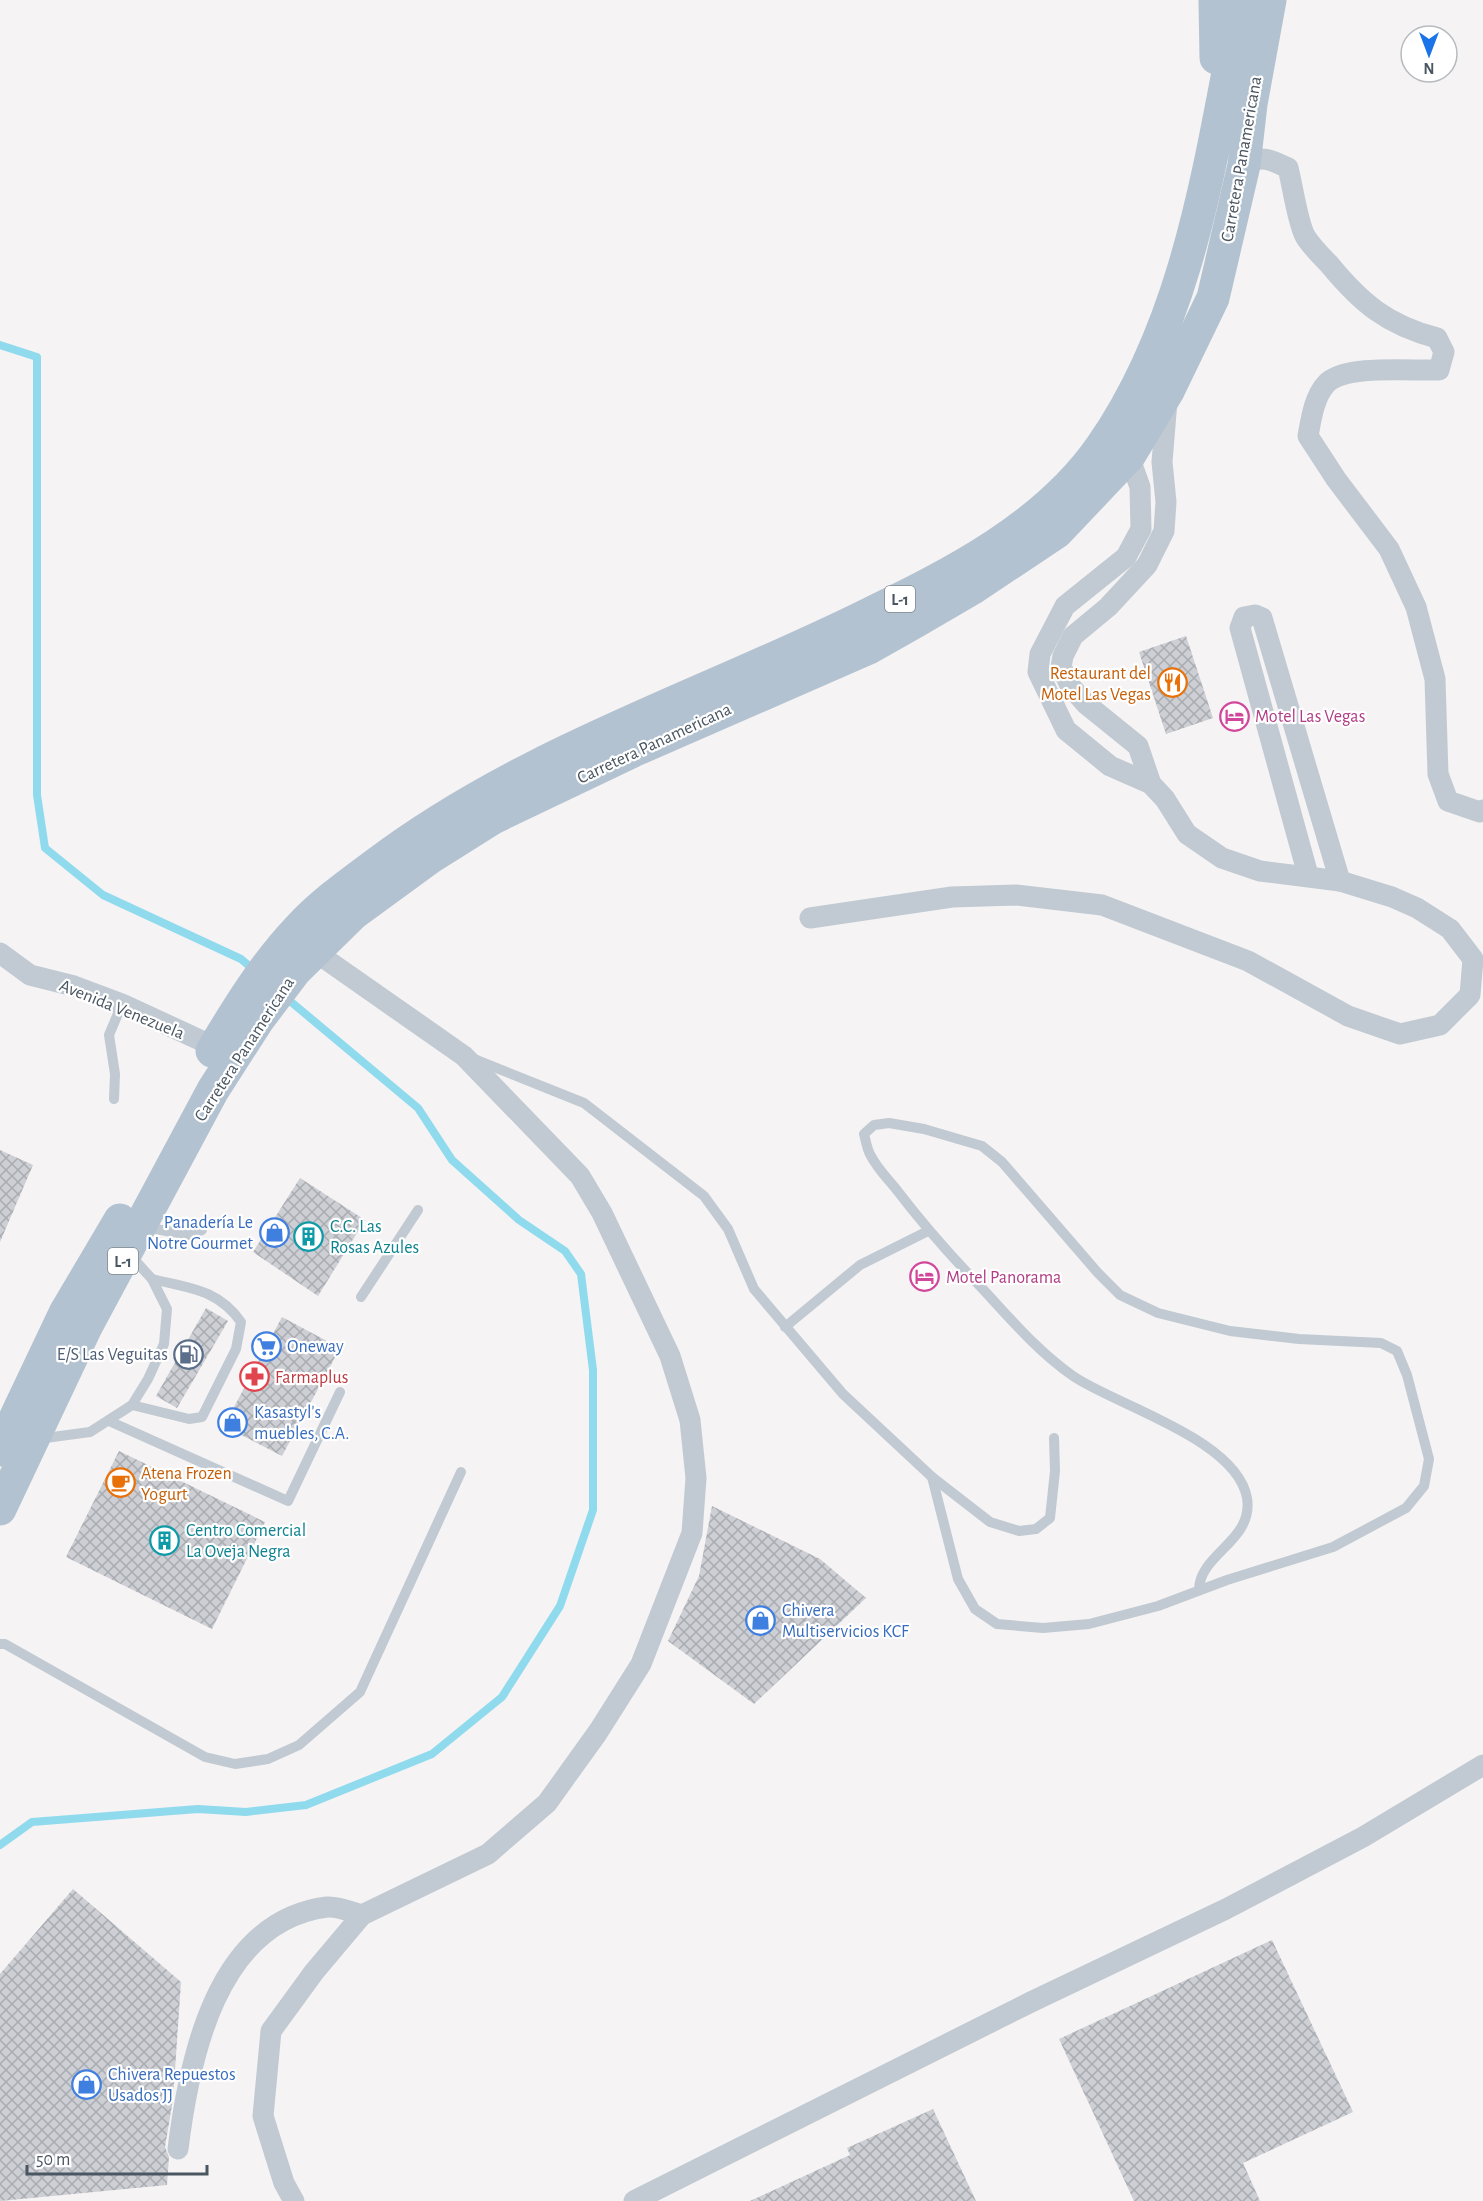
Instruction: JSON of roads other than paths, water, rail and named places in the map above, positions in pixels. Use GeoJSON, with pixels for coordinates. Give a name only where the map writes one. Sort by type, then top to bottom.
{"type":"FeatureCollection","features":[{"type":"Feature","properties":{"kind":"main road"},"geometry":{"type":"LineString","coordinates":[[1215,0],[1216,127]]}},
{"type":"Feature","properties":{"kind":"main road","name":"Carretera Panamericana"},"geometry":{"type":"LineString","coordinates":[[295,960],[297,929],[323,904],[405,842],[462,804],[525,769],[839,629],[956,571],[1011,533],[1057,497],[1099,449],[1140,383],[1154,351],[1193,238],[1242,0]]}},
{"type":"Feature","properties":{"kind":"main road","name":"Carretera Panamericana"},"geometry":{"type":"LineString","coordinates":[[126,1240],[179,1107],[215,1047],[248,1014],[295,960],[353,914],[431,857],[493,818],[643,746],[869,648],[973,588],[1058,532],[1129,456],[1168,391],[1213,298],[1244,165],[1270,0]]}},
{"type":"Feature","properties":{"kind":"main road"},"geometry":{"type":"LineString","coordinates":[[1263,34],[1275,0]]}},
{"type":"Feature","properties":{"kind":"main road","name":"Carretera Panamericana"},"geometry":{"type":"LineString","coordinates":[[0,1509],[16,1441],[65,1313],[126,1240],[213,1090],[248,1014]]}},
{"type":"Feature","properties":{"kind":"street"},"geometry":{"type":"LineString","coordinates":[[1244,165],[1252,160],[1268,158],[1288,168],[1305,235],[1327,262],[1356,296],[1381,316],[1417,333],[1437,338],[1444,352],[1438,370],[1348,373],[1326,383],[1313,410],[1308,436],[1336,479],[1389,549],[1416,607],[1435,679],[1438,774],[1448,801],[1480,812],[1483,810]]}},
{"type":"Feature","properties":{"kind":"street"},"geometry":{"type":"LineString","coordinates":[[1151,784],[1138,746],[1086,704],[1071,687],[1061,667],[1063,656],[1073,636],[1108,607],[1147,565],[1164,531],[1166,502],[1162,462],[1168,391]]}},
{"type":"Feature","properties":{"kind":"street"},"geometry":{"type":"LineString","coordinates":[[810,918],[952,897],[1016,895],[1102,905],[1248,961],[1348,1016],[1400,1034],[1440,1025],[1470,995],[1473,959],[1450,929],[1417,908],[1392,897],[1340,881],[1308,875],[1260,871],[1222,858],[1187,834],[1165,799],[1151,784],[1110,766],[1066,729],[1038,672],[1040,654],[1065,606],[1126,557],[1141,529],[1140,487],[1129,456]]}},
{"type":"Feature","properties":{"kind":"street"},"geometry":{"type":"LineString","coordinates":[[1308,875],[1240,628],[1244,617],[1255,615],[1262,618],[1340,881]]}},
{"type":"Feature","properties":{"kind":"street","name":"Avenida Venezuela"},"geometry":{"type":"LineString","coordinates":[[0,953],[30,975],[74,986],[215,1047]]}},
{"type":"Feature","properties":{"kind":"street"},"geometry":{"type":"LineString","coordinates":[[294,2201],[284,2183],[263,2116],[271,2031],[314,1972],[362,1914],[488,1854],[548,1803],[598,1732],[641,1664],[692,1533],[696,1479],[690,1420],[670,1356],[602,1213],[580,1176],[464,1056],[295,960]]}},
{"type":"Feature","properties":{"kind":"street"},"geometry":{"type":"LineString","coordinates":[[634,2201],[1031,2002],[1226,1909],[1363,1837],[1483,1765]]}},
{"type":"Feature","properties":{"kind":"street"},"geometry":{"type":"LineString","coordinates":[[178,2149],[183,2108],[199,2035],[218,1990],[251,1944],[291,1916],[329,1906],[362,1914]]}},
{"type":"Feature","properties":{"kind":"lane"},"geometry":{"type":"LineString","coordinates":[[114,1099],[115,1074],[109,1035],[122,1005]]}},
{"type":"Feature","properties":{"kind":"lane"},"geometry":{"type":"LineString","coordinates":[[464,1056],[584,1103],[704,1196],[728,1229],[754,1289],[843,1394],[932,1477],[990,1522],[1019,1531],[1036,1529],[1050,1518],[1055,1471],[1054,1438]]}},
{"type":"Feature","properties":{"kind":"lane"},"geometry":{"type":"LineString","coordinates":[[932,1477],[958,1579],[975,1609],[997,1624],[1043,1628],[1089,1624],[1158,1606],[1199,1590],[1333,1547],[1406,1508],[1424,1486],[1429,1459],[1407,1375],[1397,1351],[1381,1343],[1299,1339],[1230,1331],[1158,1313],[1120,1295],[1002,1162],[981,1146],[924,1129],[889,1123],[874,1125],[864,1134],[870,1155],[928,1232],[1037,1348],[1075,1377],[1179,1430],[1213,1452],[1237,1477],[1247,1497],[1247,1519],[1226,1549],[1204,1570],[1199,1580],[1199,1590]]}},
{"type":"Feature","properties":{"kind":"lane"},"geometry":{"type":"LineString","coordinates":[[361,1297],[418,1210]]}},
{"type":"Feature","properties":{"kind":"lane"},"geometry":{"type":"LineString","coordinates":[[126,1240],[189,1236],[202,1230]]}},
{"type":"Feature","properties":{"kind":"lane"},"geometry":{"type":"LineString","coordinates":[[785,1327],[860,1265],[928,1232]]}},
{"type":"Feature","properties":{"kind":"lane"},"geometry":{"type":"LineString","coordinates":[[16,1441],[90,1432],[132,1405],[164,1344],[167,1309],[152,1279],[126,1240]]}},
{"type":"Feature","properties":{"kind":"lane"},"geometry":{"type":"LineString","coordinates":[[132,1405],[189,1419],[202,1417],[236,1349],[241,1322],[230,1306],[212,1293],[152,1279]]}},
{"type":"Feature","properties":{"kind":"lane"},"geometry":{"type":"LineString","coordinates":[[109,1420],[288,1501],[340,1392]]}},
{"type":"Feature","properties":{"kind":"lane"},"geometry":{"type":"LineString","coordinates":[[0,1644],[4,1644],[205,1757],[235,1764],[268,1759],[298,1745],[360,1692],[461,1472]]}},
{"type":"Feature","properties":{"kind":"waterway"},"geometry":{"type":"LineString","coordinates":[[0,345],[37,357],[37,795],[45,848],[103,895],[241,959],[254,970]]}},
{"type":"Feature","properties":{"kind":"waterway"},"geometry":{"type":"LineString","coordinates":[[0,1845],[32,1822],[198,1809],[246,1812],[306,1805],[432,1754],[502,1697],[560,1606],[593,1510],[593,1370],[581,1274],[565,1251],[519,1220],[452,1160],[418,1108],[284,996]]}},
{"type":"Feature","properties":{"kind":"place","name":"Restaurant del Motel Las Vegas"},"geometry":{"type":"Point","coordinates":[1172,683]}},
{"type":"Feature","properties":{"kind":"place","name":"Motel Las Vegas"},"geometry":{"type":"Point","coordinates":[1234,716]}},
{"type":"Feature","properties":{"kind":"place","name":"Panadería Le Notre Gourmet"},"geometry":{"type":"Point","coordinates":[274,1232]}},
{"type":"Feature","properties":{"kind":"place","name":"C.C. Las Rosas Azules"},"geometry":{"type":"Point","coordinates":[309,1236]}},
{"type":"Feature","properties":{"kind":"place","name":"Motel Panorama"},"geometry":{"type":"Point","coordinates":[925,1277]}},
{"type":"Feature","properties":{"kind":"place","name":"Oneway"},"geometry":{"type":"Point","coordinates":[266,1346]}},
{"type":"Feature","properties":{"kind":"place","name":"E/S Las Veguitas"},"geometry":{"type":"Point","coordinates":[189,1354]}},
{"type":"Feature","properties":{"kind":"place","name":"Farmaplus"},"geometry":{"type":"Point","coordinates":[254,1377]}},
{"type":"Feature","properties":{"kind":"place","name":"Kasastyl's muebles, C.A."},"geometry":{"type":"Point","coordinates":[233,1422]}},
{"type":"Feature","properties":{"kind":"place","name":"Atena Frozen Yogurt"},"geometry":{"type":"Point","coordinates":[120,1483]}},
{"type":"Feature","properties":{"kind":"place","name":"Centro Comercial La Oveja Negra"},"geometry":{"type":"Point","coordinates":[165,1540]}},
{"type":"Feature","properties":{"kind":"place","name":"Chivera Multiservicios KCF"},"geometry":{"type":"Point","coordinates":[761,1620]}},
{"type":"Feature","properties":{"kind":"place","name":"Chivera Repuestos Usados JJ"},"geometry":{"type":"Point","coordinates":[87,2084]}}]}
